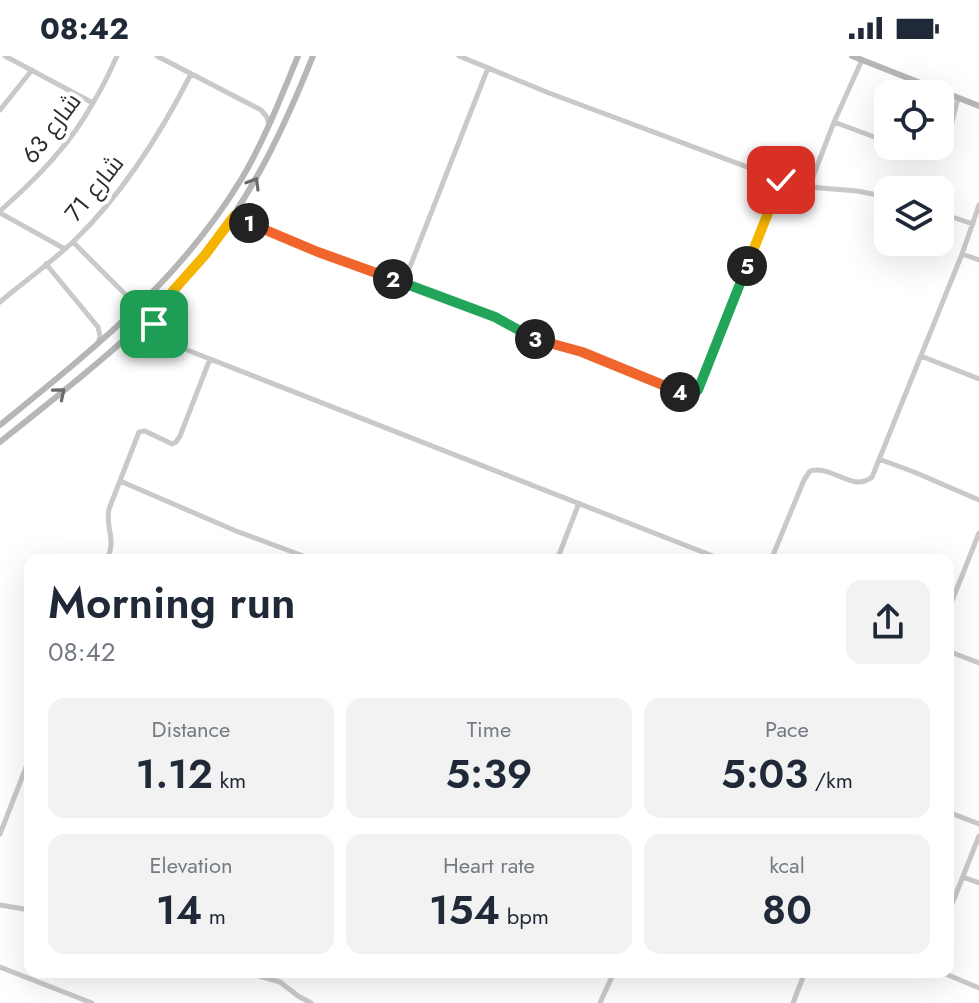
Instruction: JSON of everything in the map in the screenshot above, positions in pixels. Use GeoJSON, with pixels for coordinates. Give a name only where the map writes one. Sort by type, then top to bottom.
{"type":"FeatureCollection","features":[{"type":"Feature","properties":{"kind":"street"},"geometry":{"type":"LineString","coordinates":[[5,56],[93,103]]}},
{"type":"Feature","properties":{"kind":"street","name":"شارع 63"},"geometry":{"type":"LineString","coordinates":[[0,212],[51,162],[73,133],[93,103],[117,56]]}},
{"type":"Feature","properties":{"kind":"street"},"geometry":{"type":"LineString","coordinates":[[157,56],[261,110],[267,117],[269,127]]}},
{"type":"Feature","properties":{"kind":"street"},"geometry":{"type":"LineString","coordinates":[[0,442],[138,327],[205,255],[234,216],[274,147],[313,56]]}},
{"type":"Feature","properties":{"kind":"street"},"geometry":{"type":"LineString","coordinates":[[459,56],[781,180],[809,187],[874,194]]}},
{"type":"Feature","properties":{"kind":"street"},"geometry":{"type":"LineString","coordinates":[[852,56],[979,106]]}},
{"type":"Feature","properties":{"kind":"street"},"geometry":{"type":"LineString","coordinates":[[3,423],[115,330],[180,264],[214,221],[244,175],[269,127],[297,57]]}},
{"type":"Feature","properties":{"kind":"street"},"geometry":{"type":"LineString","coordinates":[[809,187],[862,60]]}},
{"type":"Feature","properties":{"kind":"street"},"geometry":{"type":"LineString","coordinates":[[404,282],[488,68]]}},
{"type":"Feature","properties":{"kind":"street"},"geometry":{"type":"LineString","coordinates":[[0,110],[32,70]]}},
{"type":"Feature","properties":{"kind":"street","name":"شارع 71"},"geometry":{"type":"LineString","coordinates":[[0,302],[73,242],[95,218],[135,166],[191,74]]}},
{"type":"Feature","properties":{"kind":"street"},"geometry":{"type":"LineString","coordinates":[[954,115],[958,98]]}},
{"type":"Feature","properties":{"kind":"street"},"geometry":{"type":"LineString","coordinates":[[261,110],[271,109],[279,103]]}},
{"type":"Feature","properties":{"kind":"street"},"geometry":{"type":"LineString","coordinates":[[834,122],[874,137]]}},
{"type":"Feature","properties":{"kind":"street"},"geometry":{"type":"LineString","coordinates":[[234,216],[318,252],[495,317],[536,339],[575,350],[684,394],[692,394],[700,386],[781,180]]}},
{"type":"Feature","properties":{"kind":"street"},"geometry":{"type":"LineString","coordinates":[[773,554],[810,471],[820,469],[855,482],[865,482],[872,477],[979,205]]}},
{"type":"Feature","properties":{"kind":"street"},"geometry":{"type":"LineString","coordinates":[[0,212],[65,249]]}},
{"type":"Feature","properties":{"kind":"street"},"geometry":{"type":"LineString","coordinates":[[954,218],[973,224]]}},
{"type":"Feature","properties":{"kind":"street"},"geometry":{"type":"LineString","coordinates":[[73,242],[139,308]]}},
{"type":"Feature","properties":{"kind":"street"},"geometry":{"type":"LineString","coordinates":[[962,254],[979,260]]}},
{"type":"Feature","properties":{"kind":"street"},"geometry":{"type":"LineString","coordinates":[[46,264],[98,327],[98,345]]}},
{"type":"Feature","properties":{"kind":"street"},"geometry":{"type":"LineString","coordinates":[[0,292],[7,296]]}},
{"type":"Feature","properties":{"kind":"street"},"geometry":{"type":"LineString","coordinates":[[156,310],[154,319],[157,328],[178,346],[708,554]]}},
{"type":"Feature","properties":{"kind":"street"},"geometry":{"type":"LineString","coordinates":[[138,327],[147,325],[157,328]]}},
{"type":"Feature","properties":{"kind":"street"},"geometry":{"type":"LineString","coordinates":[[98,327],[115,330]]}},
{"type":"Feature","properties":{"kind":"street"},"geometry":{"type":"LineString","coordinates":[[921,356],[979,379]]}},
{"type":"Feature","properties":{"kind":"street"},"geometry":{"type":"LineString","coordinates":[[109,554],[112,545],[108,515],[139,432],[145,431],[172,444],[176,442],[210,359]]}},
{"type":"Feature","properties":{"kind":"street"},"geometry":{"type":"LineString","coordinates":[[0,442],[10,427],[10,423],[3,423]]}},
{"type":"Feature","properties":{"kind":"street"},"geometry":{"type":"LineString","coordinates":[[879,459],[979,500]]}},
{"type":"Feature","properties":{"kind":"street"},"geometry":{"type":"LineString","coordinates":[[120,481],[298,554]]}},
{"type":"Feature","properties":{"kind":"street"},"geometry":{"type":"LineString","coordinates":[[559,554],[579,503]]}},
{"type":"Feature","properties":{"kind":"street"},"geometry":{"type":"LineString","coordinates":[[954,596],[979,533]]}},
{"type":"Feature","properties":{"kind":"street"},"geometry":{"type":"LineString","coordinates":[[954,653],[979,663]]}},
{"type":"Feature","properties":{"kind":"street"},"geometry":{"type":"LineString","coordinates":[[0,834],[24,772]]}},
{"type":"Feature","properties":{"kind":"street"},"geometry":{"type":"LineString","coordinates":[[954,814],[979,824]]}},
{"type":"Feature","properties":{"kind":"street"},"geometry":{"type":"LineString","coordinates":[[954,899],[979,836]]}},
{"type":"Feature","properties":{"kind":"street"},"geometry":{"type":"LineString","coordinates":[[963,877],[979,883]]}},
{"type":"Feature","properties":{"kind":"street"},"geometry":{"type":"LineString","coordinates":[[0,905],[24,909]]}},
{"type":"Feature","properties":{"kind":"street"},"geometry":{"type":"LineString","coordinates":[[0,967],[24,977]]}},
{"type":"Feature","properties":{"kind":"street"},"geometry":{"type":"LineString","coordinates":[[954,977],[979,988]]}},
{"type":"Feature","properties":{"kind":"street"},"geometry":{"type":"LineString","coordinates":[[28,978],[90,1003]]}},
{"type":"Feature","properties":{"kind":"street"},"geometry":{"type":"LineString","coordinates":[[267,978],[280,982],[311,1003]]}},
{"type":"Feature","properties":{"kind":"street"},"geometry":{"type":"LineString","coordinates":[[600,1003],[611,978]]}},
{"type":"Feature","properties":{"kind":"street"},"geometry":{"type":"LineString","coordinates":[[793,1003],[803,978]]}},
{"type":"Feature","properties":{"kind":"route"},"geometry":{"type":"LineString","coordinates":[[154,324],[156,310],[205,255],[234,216],[289,241],[495,317],[536,339],[575,350],[688,395],[700,386],[781,180]]}}]}
